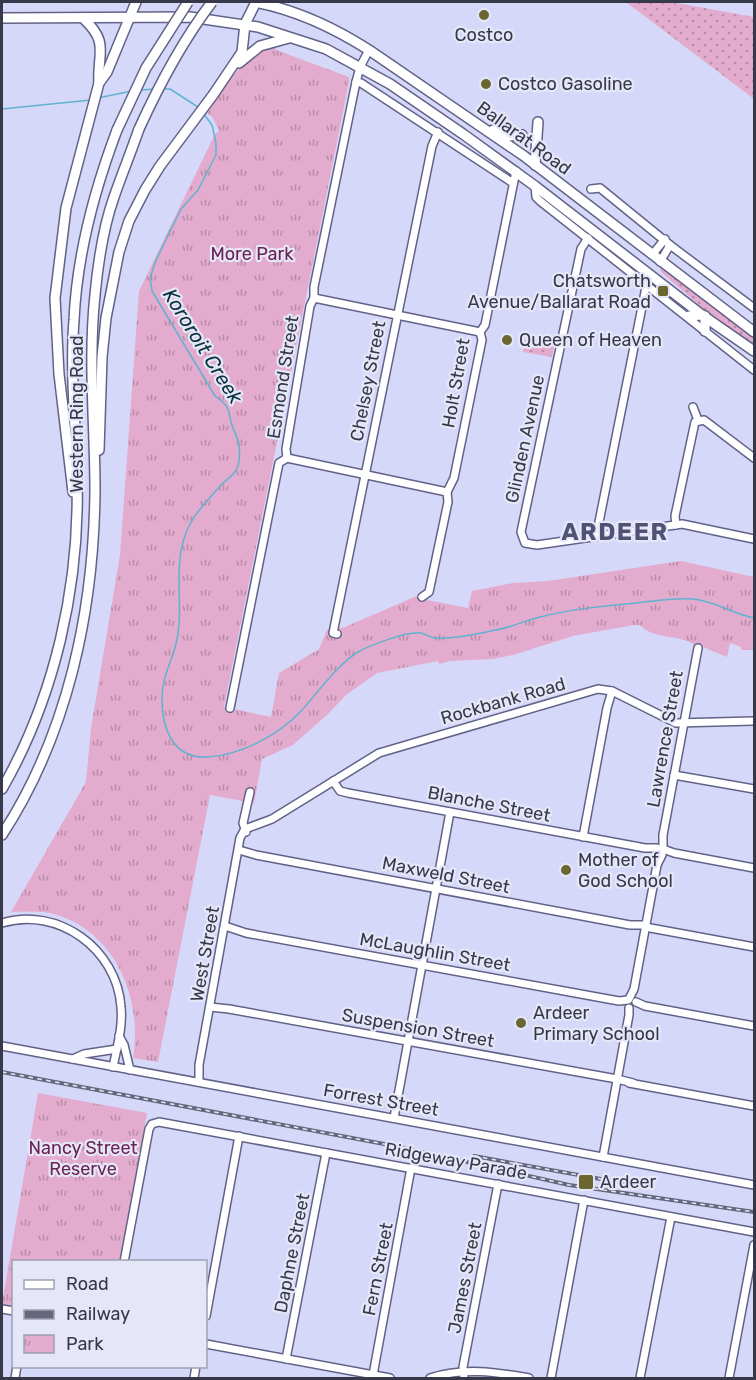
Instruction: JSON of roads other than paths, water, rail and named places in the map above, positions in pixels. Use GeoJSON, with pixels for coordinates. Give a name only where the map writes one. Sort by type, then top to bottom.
{"type":"FeatureCollection","features":[{"type":"Feature","properties":{"kind":"highway"},"geometry":{"type":"LineString","coordinates":[[99,83],[107,72],[136,2]]}},
{"type":"Feature","properties":{"kind":"highway","name":"Western Ring Road"},"geometry":{"type":"LineString","coordinates":[[2,789],[28,736],[54,662],[67,604],[76,533],[77,479],[72,347],[77,279],[90,213],[117,130],[146,68],[188,2]]}},
{"type":"Feature","properties":{"kind":"highway","name":"Western Ring Road"},"geometry":{"type":"LineString","coordinates":[[2,835],[52,739],[67,694],[77,653],[92,546],[95,491],[92,381],[94,297],[99,261],[113,199],[139,129],[196,22],[212,2]]}},
{"type":"Feature","properties":{"kind":"highway"},"geometry":{"type":"LineString","coordinates":[[95,491],[101,428],[102,357],[108,309],[119,252],[129,221],[145,190],[180,136],[213,95],[242,52],[245,24],[256,2]]}},
{"type":"Feature","properties":{"kind":"highway","name":"Ballarat Road"},"geometry":{"type":"LineString","coordinates":[[256,2],[285,6],[317,20],[369,50],[535,165],[754,332]]}},
{"type":"Feature","properties":{"kind":"highway","name":"Ballarat Road"},"geometry":{"type":"LineString","coordinates":[[2,18],[190,17],[245,24],[326,49],[390,84],[516,171],[703,316],[754,351]]}},
{"type":"Feature","properties":{"kind":"highway"},"geometry":{"type":"LineString","coordinates":[[76,533],[58,365],[55,298],[66,208],[99,83],[100,40],[94,28],[83,18]]}},
{"type":"Feature","properties":{"kind":"highway"},"geometry":{"type":"LineString","coordinates":[[224,79],[260,46],[292,37]]}},
{"type":"Feature","properties":{"kind":"highway"},"geometry":{"type":"LineString","coordinates":[[472,120],[504,134],[522,135]]}},
{"type":"Feature","properties":{"kind":"highway"},"geometry":{"type":"LineString","coordinates":[[535,165],[538,122]]}},
{"type":"Feature","properties":{"kind":"highway"},"geometry":{"type":"LineString","coordinates":[[651,274],[656,258]]}},
{"type":"Feature","properties":{"kind":"highway"},"geometry":{"type":"LineString","coordinates":[[689,316],[703,316],[705,331]]}},
{"type":"Feature","properties":{"kind":"street","name":"Esmond Street"},"geometry":{"type":"LineString","coordinates":[[230,708],[279,464],[287,458],[286,449],[310,306],[314,298],[316,277],[356,82],[360,67],[369,50]]}},
{"type":"Feature","properties":{"kind":"street"},"geometry":{"type":"LineString","coordinates":[[356,82],[438,132],[513,183]]}},
{"type":"Feature","properties":{"kind":"street","name":"Chelsey Street"},"geometry":{"type":"LineString","coordinates":[[337,634],[333,633],[432,146],[438,132]]}},
{"type":"Feature","properties":{"kind":"street","name":"Holt Street"},"geometry":{"type":"LineString","coordinates":[[422,597],[429,592],[448,502],[447,492],[453,478],[482,340],[480,332],[485,325],[516,171]]}},
{"type":"Feature","properties":{"kind":"street","name":"Ballarat Road"},"geometry":{"type":"LineString","coordinates":[[535,186],[536,197],[540,201],[648,288],[689,316],[754,370]]}},
{"type":"Feature","properties":{"kind":"street"},"geometry":{"type":"LineString","coordinates":[[591,189],[600,188],[670,245],[754,308]]}},
{"type":"Feature","properties":{"kind":"street","name":"Glinden Avenue"},"geometry":{"type":"LineString","coordinates":[[588,238],[581,249],[521,532],[525,543],[537,545],[600,536]]}},
{"type":"Feature","properties":{"kind":"street"},"geometry":{"type":"LineString","coordinates":[[656,258],[664,238]]}},
{"type":"Feature","properties":{"kind":"street"},"geometry":{"type":"LineString","coordinates":[[656,258],[670,245]]}},
{"type":"Feature","properties":{"kind":"street"},"geometry":{"type":"LineString","coordinates":[[651,274],[599,522],[600,536],[682,524],[754,539]]}},
{"type":"Feature","properties":{"kind":"street"},"geometry":{"type":"LineString","coordinates":[[314,298],[480,332]]}},
{"type":"Feature","properties":{"kind":"street"},"geometry":{"type":"LineString","coordinates":[[693,406],[698,420]]}},
{"type":"Feature","properties":{"kind":"street"},"geometry":{"type":"LineString","coordinates":[[676,525],[675,516],[692,430],[698,420]]}},
{"type":"Feature","properties":{"kind":"street"},"geometry":{"type":"LineString","coordinates":[[698,420],[704,420],[754,458]]}},
{"type":"Feature","properties":{"kind":"street"},"geometry":{"type":"LineString","coordinates":[[287,458],[447,492]]}},
{"type":"Feature","properties":{"kind":"street","name":"Lawrence Street"},"geometry":{"type":"LineString","coordinates":[[603,1157],[698,648]]}},
{"type":"Feature","properties":{"kind":"street","name":"Rockbank Road"},"geometry":{"type":"LineString","coordinates":[[246,830],[262,827],[379,753],[590,691],[598,689],[610,691]]}},
{"type":"Feature","properties":{"kind":"street"},"geometry":{"type":"LineString","coordinates":[[583,837],[610,691],[676,723],[754,721]]}},
{"type":"Feature","properties":{"kind":"street"},"geometry":{"type":"LineString","coordinates":[[674,774],[754,789]]}},
{"type":"Feature","properties":{"kind":"street","name":"Blanche Street"},"geometry":{"type":"LineString","coordinates":[[333,781],[340,791],[348,793],[754,868]]}},
{"type":"Feature","properties":{"kind":"street","name":"West Street"},"geometry":{"type":"LineString","coordinates":[[196,1082],[239,851],[246,830],[243,823],[250,792]]}},
{"type":"Feature","properties":{"kind":"street"},"geometry":{"type":"LineString","coordinates":[[394,1118],[450,812]]}},
{"type":"Feature","properties":{"kind":"street","name":"Maxweld Street"},"geometry":{"type":"LineString","coordinates":[[239,851],[754,947]]}},
{"type":"Feature","properties":{"kind":"street"},"geometry":{"type":"LineString","coordinates":[[2,923],[22,920],[58,924],[84,938],[104,958],[116,982],[122,1008],[113,1067]]}},
{"type":"Feature","properties":{"kind":"street","name":"McLaughlin Street"},"geometry":{"type":"LineString","coordinates":[[224,929],[754,1026]]}},
{"type":"Feature","properties":{"kind":"street","name":"Suspension Street"},"geometry":{"type":"LineString","coordinates":[[210,1005],[754,1106]]}},
{"type":"Feature","properties":{"kind":"street"},"geometry":{"type":"LineString","coordinates":[[119,1036],[124,1045],[130,1070]]}},
{"type":"Feature","properties":{"kind":"street","name":"Forrest Street"},"geometry":{"type":"LineString","coordinates":[[2,1047],[754,1185]]}},
{"type":"Feature","properties":{"kind":"street"},"geometry":{"type":"LineString","coordinates":[[72,1059],[84,1054],[117,1049]]}},
{"type":"Feature","properties":{"kind":"street","name":"Ridgeway Parade"},"geometry":{"type":"LineString","coordinates":[[124,1260],[149,1129],[152,1124],[159,1122],[754,1232]]}},
{"type":"Feature","properties":{"kind":"street"},"geometry":{"type":"LineString","coordinates":[[207,1311],[239,1136]]}},
{"type":"Feature","properties":{"kind":"street","name":"Daphne Street"},"geometry":{"type":"LineString","coordinates":[[286,1359],[326,1153]]}},
{"type":"Feature","properties":{"kind":"street","name":"Fern Street"},"geometry":{"type":"LineString","coordinates":[[373,1375],[411,1168]]}},
{"type":"Feature","properties":{"kind":"street","name":"James Street"},"geometry":{"type":"LineString","coordinates":[[464,1375],[498,1184]]}},
{"type":"Feature","properties":{"kind":"street"},"geometry":{"type":"LineString","coordinates":[[551,1378],[584,1200]]}},
{"type":"Feature","properties":{"kind":"street"},"geometry":{"type":"LineString","coordinates":[[640,1378],[671,1217]]}},
{"type":"Feature","properties":{"kind":"street"},"geometry":{"type":"LineString","coordinates":[[729,1378],[754,1245]]}},
{"type":"Feature","properties":{"kind":"street"},"geometry":{"type":"LineString","coordinates":[[207,1344],[390,1378]]}},
{"type":"Feature","properties":{"kind":"street"},"geometry":{"type":"LineString","coordinates":[[430,1378],[491,1371],[529,1378]]}},
{"type":"Feature","properties":{"kind":"waterway","name":"Kororoit Creek"},"geometry":{"type":"LineString","coordinates":[[140,90],[156,89]]}},
{"type":"Feature","properties":{"kind":"waterway","name":"Kororoit Creek"},"geometry":{"type":"LineString","coordinates":[[163,89],[170,89],[198,107]]}},
{"type":"Feature","properties":{"kind":"waterway","name":"Kororoit Creek"},"geometry":{"type":"LineString","coordinates":[[98,98],[132,91]]}},
{"type":"Feature","properties":{"kind":"waterway","name":"Kororoit Creek"},"geometry":{"type":"LineString","coordinates":[[2,109],[91,100]]}},
{"type":"Feature","properties":{"kind":"waterway","name":"Kororoit Creek"},"geometry":{"type":"LineString","coordinates":[[203,113],[212,125],[216,155],[198,190],[181,209],[156,260],[150,278],[152,291],[215,396],[228,409],[240,454],[235,472],[197,513],[189,526],[182,546],[178,630],[176,644],[163,684],[162,698],[167,730],[178,747],[186,753],[208,757],[233,752],[259,742],[293,719],[350,657],[371,646],[407,634],[421,633],[435,638],[458,637],[502,629],[564,612],[678,599],[700,600],[754,618]]}},
{"type":"Feature","properties":{"kind":"railway"},"geometry":{"type":"LineString","coordinates":[[2,1072],[400,1147],[569,1185],[754,1212]]}},
{"type":"Feature","properties":{"kind":"railway"},"geometry":{"type":"LineString","coordinates":[[474,1156],[645,1187]]}},
{"type":"Feature","properties":{"kind":"place","name":"Costco"},"geometry":{"type":"Point","coordinates":[484,15]}},
{"type":"Feature","properties":{"kind":"place","name":"Costco Gasoline"},"geometry":{"type":"Point","coordinates":[486,84]}},
{"type":"Feature","properties":{"kind":"place","name":"Chatsworth Avenue/Ballarat Road"},"geometry":{"type":"Point","coordinates":[663,291]}},
{"type":"Feature","properties":{"kind":"place","name":"Queen of Heaven"},"geometry":{"type":"Point","coordinates":[507,340]}},
{"type":"Feature","properties":{"kind":"place","name":"Mother of God School"},"geometry":{"type":"Point","coordinates":[566,870]}},
{"type":"Feature","properties":{"kind":"place","name":"Ardeer Primary School"},"geometry":{"type":"Point","coordinates":[521,1023]}},
{"type":"Feature","properties":{"kind":"place","name":"Ardeer"},"geometry":{"type":"Point","coordinates":[586,1182]}},
{"type":"Feature","properties":{"kind":"district","name":"ARDEER"},"geometry":{"type":"Point","coordinates":[615,532]}},
{"type":"Feature","properties":{"kind":"park label","name":"More Park"},"geometry":{"type":"Point","coordinates":[252,254]}},
{"type":"Feature","properties":{"kind":"park label","name":"Nancy Street Reserve"},"geometry":{"type":"Point","coordinates":[83,1158]}}]}
